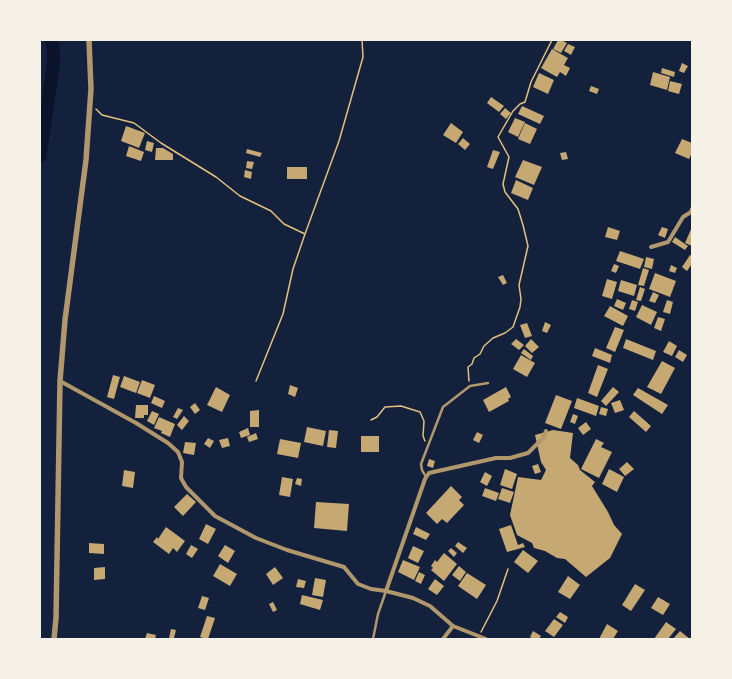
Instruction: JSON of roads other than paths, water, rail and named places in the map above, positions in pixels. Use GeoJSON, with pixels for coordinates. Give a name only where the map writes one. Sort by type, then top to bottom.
{"type":"FeatureCollection","features":[{"type":"Feature","properties":{"kind":"street"},"geometry":{"type":"LineString","coordinates":[[54,639],[56,618],[60,381],[65,320],[86,160],[87,129],[90,105],[89,40]]}},
{"type":"Feature","properties":{"kind":"street"},"geometry":{"type":"LineString","coordinates":[[651,247],[668,242],[683,217],[691,212],[692,209]]}},
{"type":"Feature","properties":{"kind":"street"},"geometry":{"type":"LineString","coordinates":[[60,381],[136,423],[168,443],[178,452],[182,462],[181,478],[186,487],[215,516],[256,538],[287,550],[344,567],[358,584],[371,589],[413,598],[430,606],[453,626],[486,639]]}},
{"type":"Feature","properties":{"kind":"street"},"geometry":{"type":"LineString","coordinates":[[386,591],[426,477],[429,473],[466,464],[496,458],[510,458],[528,453],[543,438],[546,431]]}},
{"type":"Feature","properties":{"kind":"street"},"geometry":{"type":"LineString","coordinates":[[443,639],[453,626]]}},
{"type":"Feature","properties":{"kind":"lane"},"geometry":{"type":"LineString","coordinates":[[426,477],[422,470],[421,464],[443,407],[470,386],[488,383]]}},
{"type":"Feature","properties":{"kind":"lane"},"geometry":{"type":"LineString","coordinates":[[373,639],[378,614],[386,591]]}},
{"type":"Feature","properties":{"kind":"waterway"},"geometry":{"type":"LineString","coordinates":[[40,156],[54,60],[52,40]]}}]}
